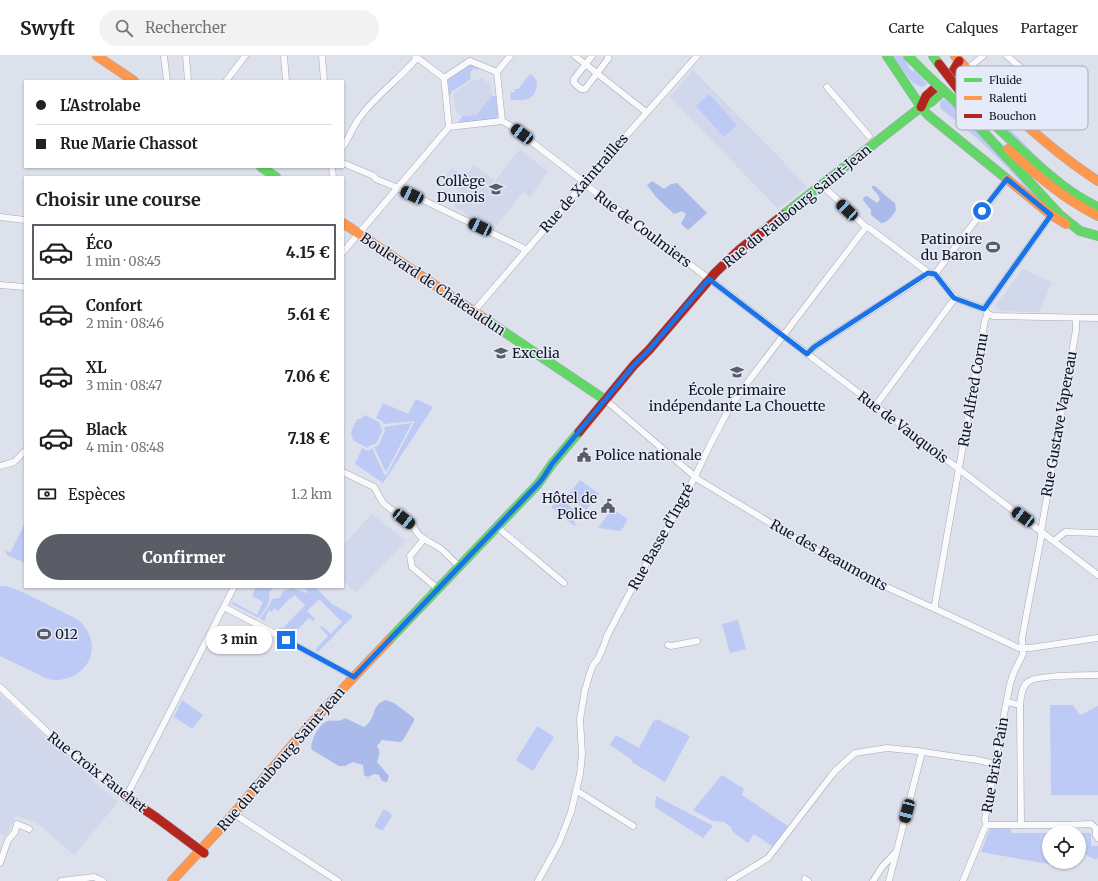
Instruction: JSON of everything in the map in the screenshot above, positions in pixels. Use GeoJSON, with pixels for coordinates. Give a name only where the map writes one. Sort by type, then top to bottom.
{"type":"FeatureCollection","features":[{"type":"Feature","properties":{"kind":"main road"},"geometry":{"type":"LineString","coordinates":[[887,56],[928,115],[1051,215],[1071,227],[1098,236]]}},
{"type":"Feature","properties":{"kind":"main road"},"geometry":{"type":"LineString","coordinates":[[908,56],[956,102]]}},
{"type":"Feature","properties":{"kind":"main road"},"geometry":{"type":"LineString","coordinates":[[933,56],[956,86]]}},
{"type":"Feature","properties":{"kind":"main road"},"geometry":{"type":"LineString","coordinates":[[100,57],[133,80]]}},
{"type":"Feature","properties":{"kind":"main road"},"geometry":{"type":"LineString","coordinates":[[958,58],[965,66]]}},
{"type":"Feature","properties":{"kind":"main road"},"geometry":{"type":"LineString","coordinates":[[956,67],[954,76],[956,75]]}},
{"type":"Feature","properties":{"kind":"main road","name":"Rue du Faubourg Saint-Jean"},"geometry":{"type":"LineString","coordinates":[[543,478],[552,464],[604,402],[640,364],[649,350],[709,279],[739,250],[921,107],[931,102],[937,91]]}},
{"type":"Feature","properties":{"kind":"main road"},"geometry":{"type":"LineString","coordinates":[[982,130],[1053,208],[1080,231]]}},
{"type":"Feature","properties":{"kind":"main road"},"geometry":{"type":"LineString","coordinates":[[984,130],[1055,190],[1067,199],[1098,216]]}},
{"type":"Feature","properties":{"kind":"main road"},"geometry":{"type":"LineString","coordinates":[[999,130],[1057,182],[1071,192],[1098,207]]}},
{"type":"Feature","properties":{"kind":"main road"},"geometry":{"type":"LineString","coordinates":[[1032,130],[1081,170],[1098,181]]}},
{"type":"Feature","properties":{"kind":"main road"},"geometry":{"type":"LineString","coordinates":[[262,168],[274,176]]}},
{"type":"Feature","properties":{"kind":"main road","name":"Boulevard de Châteaudun"},"geometry":{"type":"LineString","coordinates":[[344,224],[474,311],[604,402]]}},
{"type":"Feature","properties":{"kind":"main road","name":"Rue du Faubourg Saint-Jean"},"geometry":{"type":"LineString","coordinates":[[198,852],[234,814],[299,737],[354,677],[543,478],[557,466],[604,402]]}},
{"type":"Feature","properties":{"kind":"main road","name":"Rue Croix Fauchet"},"geometry":{"type":"LineString","coordinates":[[126,797],[198,852]]}},
{"type":"Feature","properties":{"kind":"main road"},"geometry":{"type":"LineString","coordinates":[[172,881],[198,852]]}},
{"type":"Feature","properties":{"kind":"main road"},"geometry":{"type":"LineString","coordinates":[[180,881],[198,852]]}},
{"type":"Feature","properties":{"kind":"street"},"geometry":{"type":"LineString","coordinates":[[164,56],[167,80]]}},
{"type":"Feature","properties":{"kind":"street"},"geometry":{"type":"LineString","coordinates":[[186,56],[188,80]]}},
{"type":"Feature","properties":{"kind":"street"},"geometry":{"type":"LineString","coordinates":[[227,80],[245,56]]}},
{"type":"Feature","properties":{"kind":"street"},"geometry":{"type":"LineString","coordinates":[[284,56],[286,80]]}},
{"type":"Feature","properties":{"kind":"street"},"geometry":{"type":"LineString","coordinates":[[322,56],[324,80]]}},
{"type":"Feature","properties":{"kind":"street"},"geometry":{"type":"LineString","coordinates":[[344,251],[450,127],[502,121],[497,72],[510,56]]}},
{"type":"Feature","properties":{"kind":"street"},"geometry":{"type":"LineString","coordinates":[[575,56],[646,112]]}},
{"type":"Feature","properties":{"kind":"street"},"geometry":{"type":"LineString","coordinates":[[592,56],[574,79],[574,83],[581,89],[585,89],[598,74],[608,59],[608,56]]}},
{"type":"Feature","properties":{"kind":"street","name":"Rue de Xaintrailles"},"geometry":{"type":"LineString","coordinates":[[474,311],[646,112],[697,56]]}},
{"type":"Feature","properties":{"kind":"street"},"geometry":{"type":"LineString","coordinates":[[971,66],[983,56]]}},
{"type":"Feature","properties":{"kind":"street"},"geometry":{"type":"LineString","coordinates":[[1008,56],[1019,66]]}},
{"type":"Feature","properties":{"kind":"street"},"geometry":{"type":"LineString","coordinates":[[344,146],[358,121],[387,87],[416,57],[444,78],[450,127]]}},
{"type":"Feature","properties":{"kind":"street"},"geometry":{"type":"LineString","coordinates":[[444,78],[469,59],[497,72]]}},
{"type":"Feature","properties":{"kind":"street"},"geometry":{"type":"LineString","coordinates":[[827,87],[870,136]]}},
{"type":"Feature","properties":{"kind":"street","name":"Rue de Coulmiers"},"geometry":{"type":"LineString","coordinates":[[502,121],[580,178],[591,189],[709,279]]}},
{"type":"Feature","properties":{"kind":"street"},"geometry":{"type":"LineString","coordinates":[[344,164],[374,176],[376,179],[398,188],[526,250]]}},
{"type":"Feature","properties":{"kind":"street"},"geometry":{"type":"LineString","coordinates":[[807,354],[814,347],[932,273],[1007,179]]}},
{"type":"Feature","properties":{"kind":"street"},"geometry":{"type":"LineString","coordinates":[[822,184],[826,190],[866,227],[932,273],[954,298],[996,316],[1098,318]]}},
{"type":"Feature","properties":{"kind":"street"},"geometry":{"type":"LineString","coordinates":[[986,311],[1051,215]]}},
{"type":"Feature","properties":{"kind":"street"},"geometry":{"type":"LineString","coordinates":[[0,217],[24,220]]}},
{"type":"Feature","properties":{"kind":"street","name":"Rue Basse d'Ingré"},"geometry":{"type":"LineString","coordinates":[[538,881],[559,844],[571,812],[580,774],[582,751],[580,719],[585,690],[590,672],[598,659],[607,636],[635,582],[686,496],[729,409],[744,387],[866,227]]}},
{"type":"Feature","properties":{"kind":"street","name":"Rue de Vauquois"},"geometry":{"type":"LineString","coordinates":[[709,279],[1098,575]]}},
{"type":"Feature","properties":{"kind":"street"},"geometry":{"type":"LineString","coordinates":[[0,285],[24,287]]}},
{"type":"Feature","properties":{"kind":"street"},"geometry":{"type":"LineString","coordinates":[[876,406],[954,298]]}},
{"type":"Feature","properties":{"kind":"street","name":"Rue Alfred Cornu"},"geometry":{"type":"LineString","coordinates":[[935,609],[986,311]]}},
{"type":"Feature","properties":{"kind":"street","name":"Rue Gustave Vapereau"},"geometry":{"type":"LineString","coordinates":[[1022,648],[1022,638],[1040,531],[1076,330],[1076,318]]}},
{"type":"Feature","properties":{"kind":"street","name":"Rue des Beaumonts"},"geometry":{"type":"LineString","coordinates":[[604,402],[702,482],[860,575],[1017,647],[1030,648],[1098,638]]}},
{"type":"Feature","properties":{"kind":"street"},"geometry":{"type":"LineString","coordinates":[[0,466],[14,462],[24,452]]}},
{"type":"Feature","properties":{"kind":"street"},"geometry":{"type":"LineString","coordinates":[[344,472],[374,487],[383,503],[414,527],[416,533],[440,548],[460,566]]}},
{"type":"Feature","properties":{"kind":"street"},"geometry":{"type":"LineString","coordinates":[[498,527],[564,583]]}},
{"type":"Feature","properties":{"kind":"street"},"geometry":{"type":"LineString","coordinates":[[1054,541],[1065,532],[1098,533]]}},
{"type":"Feature","properties":{"kind":"street"},"geometry":{"type":"LineString","coordinates":[[424,539],[410,556],[412,567],[437,590]]}},
{"type":"Feature","properties":{"kind":"street"},"geometry":{"type":"LineString","coordinates":[[126,797],[234,588]]}},
{"type":"Feature","properties":{"kind":"street"},"geometry":{"type":"LineString","coordinates":[[224,607],[354,677]]}},
{"type":"Feature","properties":{"kind":"street"},"geometry":{"type":"LineString","coordinates":[[668,645],[671,646],[696,641]]}},
{"type":"Feature","properties":{"kind":"street","name":"Rue Brise Pain"},"geometry":{"type":"LineString","coordinates":[[963,881],[986,825],[985,819],[1006,702],[1014,672],[1023,654],[1022,648]]}},
{"type":"Feature","properties":{"kind":"street"},"geometry":{"type":"LineString","coordinates":[[1020,825],[1020,705],[1022,692],[1025,685],[1029,681],[1039,678],[1098,675]]}},
{"type":"Feature","properties":{"kind":"street","name":"Rue Croix Fauchet"},"geometry":{"type":"LineString","coordinates":[[0,687],[59,744],[126,797]]}},
{"type":"Feature","properties":{"kind":"street"},"geometry":{"type":"LineString","coordinates":[[1006,702],[1020,705]]}},
{"type":"Feature","properties":{"kind":"street"},"geometry":{"type":"LineString","coordinates":[[730,881],[768,858],[833,773],[854,753],[887,748],[973,759],[995,764]]}},
{"type":"Feature","properties":{"kind":"street"},"geometry":{"type":"LineString","coordinates":[[889,881],[922,752]]}},
{"type":"Feature","properties":{"kind":"street"},"geometry":{"type":"LineString","coordinates":[[576,790],[632,826]]}},
{"type":"Feature","properties":{"kind":"street"},"geometry":{"type":"LineString","coordinates":[[234,814],[338,881]]}},
{"type":"Feature","properties":{"kind":"street"},"geometry":{"type":"LineString","coordinates":[[0,863],[8,840],[14,832],[17,824],[29,829]]}},
{"type":"Feature","properties":{"kind":"street"},"geometry":{"type":"LineString","coordinates":[[986,825],[1091,824],[1096,828],[1096,835],[1098,838]]}},
{"type":"Feature","properties":{"kind":"street"},"geometry":{"type":"LineString","coordinates":[[873,881],[882,867],[896,851]]}},
{"type":"Feature","properties":{"kind":"street"},"geometry":{"type":"LineString","coordinates":[[61,881],[94,877],[104,881]]}},
{"type":"Feature","properties":{"kind":"shaded area"},"geometry":{"type":"Polygon","coordinates":[[[891,56],[902,56],[908,63],[909,68],[913,72],[915,70],[927,84],[922,87],[913,83],[891,56]]]}},
{"type":"Feature","properties":{"kind":"shaded area"},"geometry":{"type":"Polygon","coordinates":[[[470,65],[478,68],[477,70],[473,68],[470,72],[471,79],[453,91],[452,90],[449,96],[448,79],[470,65]]]}},
{"type":"Feature","properties":{"kind":"shaded area"},"geometry":{"type":"Polygon","coordinates":[[[693,70],[807,187],[778,209],[669,97],[693,70]]]}},
{"type":"Feature","properties":{"kind":"shaded area"},"geometry":{"type":"Polygon","coordinates":[[[530,74],[535,78],[537,83],[534,94],[526,100],[511,100],[510,93],[515,92],[514,89],[518,89],[530,74]]]}},
{"type":"Feature","properties":{"kind":"shaded area"},"geometry":{"type":"Polygon","coordinates":[[[482,78],[491,85],[492,96],[476,115],[462,116],[456,113],[453,93],[472,81],[482,78]]]}},
{"type":"Feature","properties":{"kind":"shaded area"},"geometry":{"type":"Polygon","coordinates":[[[709,94],[737,125],[724,137],[696,106],[709,94]]]}},
{"type":"Feature","properties":{"kind":"shaded area"},"geometry":{"type":"Polygon","coordinates":[[[492,96],[496,96],[498,114],[496,119],[458,123],[462,116],[476,115],[492,96]]]}},
{"type":"Feature","properties":{"kind":"shaded area"},"geometry":{"type":"Polygon","coordinates":[[[942,100],[946,100],[956,108],[956,121],[941,109],[940,103],[942,100]]]}},
{"type":"Feature","properties":{"kind":"shaded area"},"geometry":{"type":"Polygon","coordinates":[[[967,130],[976,130],[1040,200],[1036,199],[1007,167],[967,130]]]}},
{"type":"Feature","properties":{"kind":"shaded area"},"geometry":{"type":"Polygon","coordinates":[[[1006,130],[1011,130],[1047,167],[1006,130]]]}},
{"type":"Feature","properties":{"kind":"shaded area","name":"Collège Dunois"},"geometry":{"type":"Polygon","coordinates":[[[520,149],[548,172],[530,197],[523,192],[494,229],[470,218],[453,206],[463,194],[444,178],[452,168],[463,176],[467,171],[469,172],[474,165],[495,181],[520,149]]]}},
{"type":"Feature","properties":{"kind":"shaded area"},"geometry":{"type":"Polygon","coordinates":[[[652,181],[664,189],[671,184],[677,183],[707,213],[688,230],[681,224],[686,214],[682,211],[674,214],[656,197],[647,185],[652,181]]]}},
{"type":"Feature","properties":{"kind":"shaded area"},"geometry":{"type":"Polygon","coordinates":[[[872,186],[875,186],[895,203],[896,210],[890,218],[881,223],[871,215],[871,210],[863,200],[864,197],[867,196],[877,203],[880,200],[872,186]]]}},
{"type":"Feature","properties":{"kind":"shaded area"},"geometry":{"type":"Polygon","coordinates":[[[1023,269],[1052,282],[1039,312],[998,311],[995,306],[1023,269]]]}},
{"type":"Feature","properties":{"kind":"shaded area"},"geometry":{"type":"Polygon","coordinates":[[[416,399],[433,407],[383,483],[355,464],[362,448],[368,451],[372,448],[386,476],[415,421],[384,424],[376,418],[383,403],[408,414],[416,399]]]}},
{"type":"Feature","properties":{"kind":"shaded area"},"geometry":{"type":"Polygon","coordinates":[[[365,415],[379,422],[382,431],[376,444],[367,448],[353,440],[351,432],[357,419],[360,419],[365,415]]]}},
{"type":"Feature","properties":{"kind":"shaded area"},"geometry":{"type":"Polygon","coordinates":[[[412,423],[386,472],[374,447],[378,446],[385,431],[384,427],[412,423]]]}},
{"type":"Feature","properties":{"kind":"shaded area"},"geometry":{"type":"Polygon","coordinates":[[[580,480],[599,494],[595,499],[591,499],[590,505],[586,510],[568,495],[580,480]]]}},
{"type":"Feature","properties":{"kind":"shaded area"},"geometry":{"type":"Polygon","coordinates":[[[559,498],[580,514],[574,523],[578,526],[573,525],[551,507],[559,498]]]}},
{"type":"Feature","properties":{"kind":"shaded area"},"geometry":{"type":"Polygon","coordinates":[[[612,509],[628,519],[621,531],[598,528],[612,509]]]}},
{"type":"Feature","properties":{"kind":"shaded area"},"geometry":{"type":"Polygon","coordinates":[[[372,514],[406,541],[356,593],[344,581],[344,544],[372,514]]]}},
{"type":"Feature","properties":{"kind":"shaded area"},"geometry":{"type":"Polygon","coordinates":[[[24,525],[24,563],[7,555],[5,550],[10,553],[24,525]]]}},
{"type":"Feature","properties":{"kind":"shaded area","name":"012"},"geometry":{"type":"Polygon","coordinates":[[[0,586],[16,589],[77,619],[81,623],[89,634],[92,647],[91,655],[82,670],[66,679],[48,679],[0,656],[0,586]]]}},
{"type":"Feature","properties":{"kind":"shaded area"},"geometry":{"type":"Polygon","coordinates":[[[256,588],[274,588],[269,592],[268,603],[259,618],[232,604],[233,602],[257,615],[263,602],[252,596],[256,588]]]}},
{"type":"Feature","properties":{"kind":"shaded area"},"geometry":{"type":"Polygon","coordinates":[[[292,588],[307,593],[308,592],[305,588],[316,588],[332,604],[353,616],[318,652],[315,650],[328,636],[320,628],[322,626],[331,634],[342,622],[319,599],[307,611],[315,619],[313,621],[309,618],[292,635],[296,639],[279,630],[280,627],[283,628],[305,605],[295,595],[291,599],[290,598],[278,611],[274,608],[272,612],[269,610],[265,621],[260,619],[272,599],[280,598],[283,591],[292,588]]]}},
{"type":"Feature","properties":{"kind":"shaded area"},"geometry":{"type":"Polygon","coordinates":[[[738,620],[746,649],[730,653],[722,624],[738,620]]]}},
{"type":"Feature","properties":{"kind":"shaded area"},"geometry":{"type":"Polygon","coordinates":[[[0,694],[49,740],[93,776],[91,779],[118,802],[74,855],[37,823],[16,816],[6,836],[0,834],[0,694]]]}},
{"type":"Feature","properties":{"kind":"shaded area"},"geometry":{"type":"Polygon","coordinates":[[[182,700],[203,715],[192,729],[174,717],[182,700]]]}},
{"type":"Feature","properties":{"kind":"shaded area"},"geometry":{"type":"Polygon","coordinates":[[[386,700],[394,703],[414,718],[414,721],[403,740],[400,742],[382,740],[377,746],[379,756],[377,762],[389,776],[387,782],[382,781],[379,775],[374,774],[368,777],[364,775],[363,765],[353,762],[345,766],[339,766],[312,750],[311,747],[314,736],[324,723],[327,721],[341,720],[345,718],[364,727],[370,721],[378,705],[386,700]]]}},
{"type":"Feature","properties":{"kind":"shaded area"},"geometry":{"type":"Polygon","coordinates":[[[1050,705],[1073,705],[1080,715],[1098,706],[1098,795],[1051,795],[1050,705]]]}},
{"type":"Feature","properties":{"kind":"shaded area"},"geometry":{"type":"Polygon","coordinates":[[[657,719],[690,736],[665,782],[632,762],[632,760],[610,745],[616,735],[639,748],[654,720],[656,721],[657,719]]]}},
{"type":"Feature","properties":{"kind":"shaded area"},"geometry":{"type":"Polygon","coordinates":[[[537,726],[554,737],[533,771],[516,760],[537,726]]]}},
{"type":"Feature","properties":{"kind":"shaded area"},"geometry":{"type":"Polygon","coordinates":[[[722,775],[744,789],[742,795],[788,826],[773,847],[754,834],[748,843],[732,831],[731,827],[724,822],[713,821],[693,810],[722,775]]]}},
{"type":"Feature","properties":{"kind":"shaded area"},"geometry":{"type":"Polygon","coordinates":[[[656,796],[713,826],[703,838],[655,807],[656,796]]]}},
{"type":"Feature","properties":{"kind":"shaded area"},"geometry":{"type":"Polygon","coordinates":[[[383,810],[386,810],[392,816],[383,830],[381,830],[375,827],[375,825],[383,810]]]}},
{"type":"Feature","properties":{"kind":"shaded area"},"geometry":{"type":"Polygon","coordinates":[[[991,828],[1011,829],[1011,833],[1042,833],[1042,863],[981,852],[991,828]]]}},
{"type":"Feature","properties":{"kind":"shaded area"},"geometry":{"type":"Polygon","coordinates":[[[1086,833],[1091,833],[1091,846],[1098,846],[1097,860],[1086,855],[1086,833]]]}},
{"type":"Feature","properties":{"kind":"traffic: fast"},"geometry":{"type":"LineString","coordinates":[[887,56],[928,115],[1007,179]]}},
{"type":"Feature","properties":{"kind":"traffic: fast"},"geometry":{"type":"LineString","coordinates":[[908,56],[927,75]]}},
{"type":"Feature","properties":{"kind":"traffic: fast"},"geometry":{"type":"LineString","coordinates":[[933,56],[939,64]]}},
{"type":"Feature","properties":{"kind":"traffic: fast"},"geometry":{"type":"LineString","coordinates":[[927,75],[954,100]]}},
{"type":"Feature","properties":{"kind":"traffic: fast"},"geometry":{"type":"LineString","coordinates":[[921,107],[931,102],[940,94]]}},
{"type":"Feature","properties":{"kind":"traffic: fast"},"geometry":{"type":"LineString","coordinates":[[783,215],[921,107]]}},
{"type":"Feature","properties":{"kind":"traffic: fast"},"geometry":{"type":"LineString","coordinates":[[982,130],[1060,215],[1080,231],[1098,236]]}},
{"type":"Feature","properties":{"kind":"traffic: fast"},"geometry":{"type":"LineString","coordinates":[[1000,130],[1053,178],[1079,197],[1098,207]]}},
{"type":"Feature","properties":{"kind":"traffic: fast"},"geometry":{"type":"LineString","coordinates":[[262,168],[274,176]]}},
{"type":"Feature","properties":{"kind":"traffic: fast"},"geometry":{"type":"LineString","coordinates":[[485,319],[601,397]]}},
{"type":"Feature","properties":{"kind":"traffic: fast"},"geometry":{"type":"LineString","coordinates":[[389,640],[538,484],[552,464],[579,432]]}},
{"type":"Feature","properties":{"kind":"traffic: slow"},"geometry":{"type":"LineString","coordinates":[[97,56],[133,80]]}},
{"type":"Feature","properties":{"kind":"traffic: slow"},"geometry":{"type":"LineString","coordinates":[[955,56],[964,66]]}},
{"type":"Feature","properties":{"kind":"traffic: slow"},"geometry":{"type":"LineString","coordinates":[[1032,130],[1063,156],[1098,181]]}},
{"type":"Feature","properties":{"kind":"traffic: slow"},"geometry":{"type":"LineString","coordinates":[[1008,149],[1051,186],[1098,216]]}},
{"type":"Feature","properties":{"kind":"traffic: slow"},"geometry":{"type":"LineString","coordinates":[[1007,179],[1051,215],[1066,224]]}},
{"type":"Feature","properties":{"kind":"traffic: slow"},"geometry":{"type":"LineString","coordinates":[[344,224],[485,319]]}},
{"type":"Feature","properties":{"kind":"traffic: slow"},"geometry":{"type":"LineString","coordinates":[[172,881],[229,819],[299,737],[389,640]]}},
{"type":"Feature","properties":{"kind":"traffic: jam"},"geometry":{"type":"LineString","coordinates":[[956,66],[959,61]]}},
{"type":"Feature","properties":{"kind":"traffic: jam"},"geometry":{"type":"LineString","coordinates":[[939,64],[956,86]]}},
{"type":"Feature","properties":{"kind":"traffic: jam"},"geometry":{"type":"LineString","coordinates":[[952,73],[956,66]]}},
{"type":"Feature","properties":{"kind":"traffic: jam"},"geometry":{"type":"LineString","coordinates":[[921,107],[926,96],[935,88]]}},
{"type":"Feature","properties":{"kind":"traffic: jam"},"geometry":{"type":"LineString","coordinates":[[579,432],[634,365],[649,350],[715,273],[739,250],[783,215]]}},
{"type":"Feature","properties":{"kind":"traffic: jam"},"geometry":{"type":"LineString","coordinates":[[126,797],[204,853]]}},
{"type":"Feature","properties":{"kind":"place","name":"Collège Dunois"},"geometry":{"type":"Point","coordinates":[496,189]}},
{"type":"Feature","properties":{"kind":"place","name":"Patinoire du Baron"},"geometry":{"type":"Point","coordinates":[993,247]}},
{"type":"Feature","properties":{"kind":"place","name":"Excelia"},"geometry":{"type":"Point","coordinates":[501,353]}},
{"type":"Feature","properties":{"kind":"place","name":"École primaire indépendante La Chouette"},"geometry":{"type":"Point","coordinates":[737,372]}},
{"type":"Feature","properties":{"kind":"place","name":"Police nationale"},"geometry":{"type":"Point","coordinates":[584,455]}},
{"type":"Feature","properties":{"kind":"place","name":"Hôtel de Police"},"geometry":{"type":"Point","coordinates":[608,506]}},
{"type":"Feature","properties":{"kind":"place","name":"012"},"geometry":{"type":"Point","coordinates":[44,634]}},
{"type":"Feature","properties":{"kind":"route"},"geometry":{"type":"LineString","coordinates":[[286,640],[354,677],[538,484],[552,464],[634,365],[649,350],[709,279],[807,354],[811,348],[928,273],[935,274],[954,298],[984,309],[1051,215],[1007,179],[982,211]]}}]}
